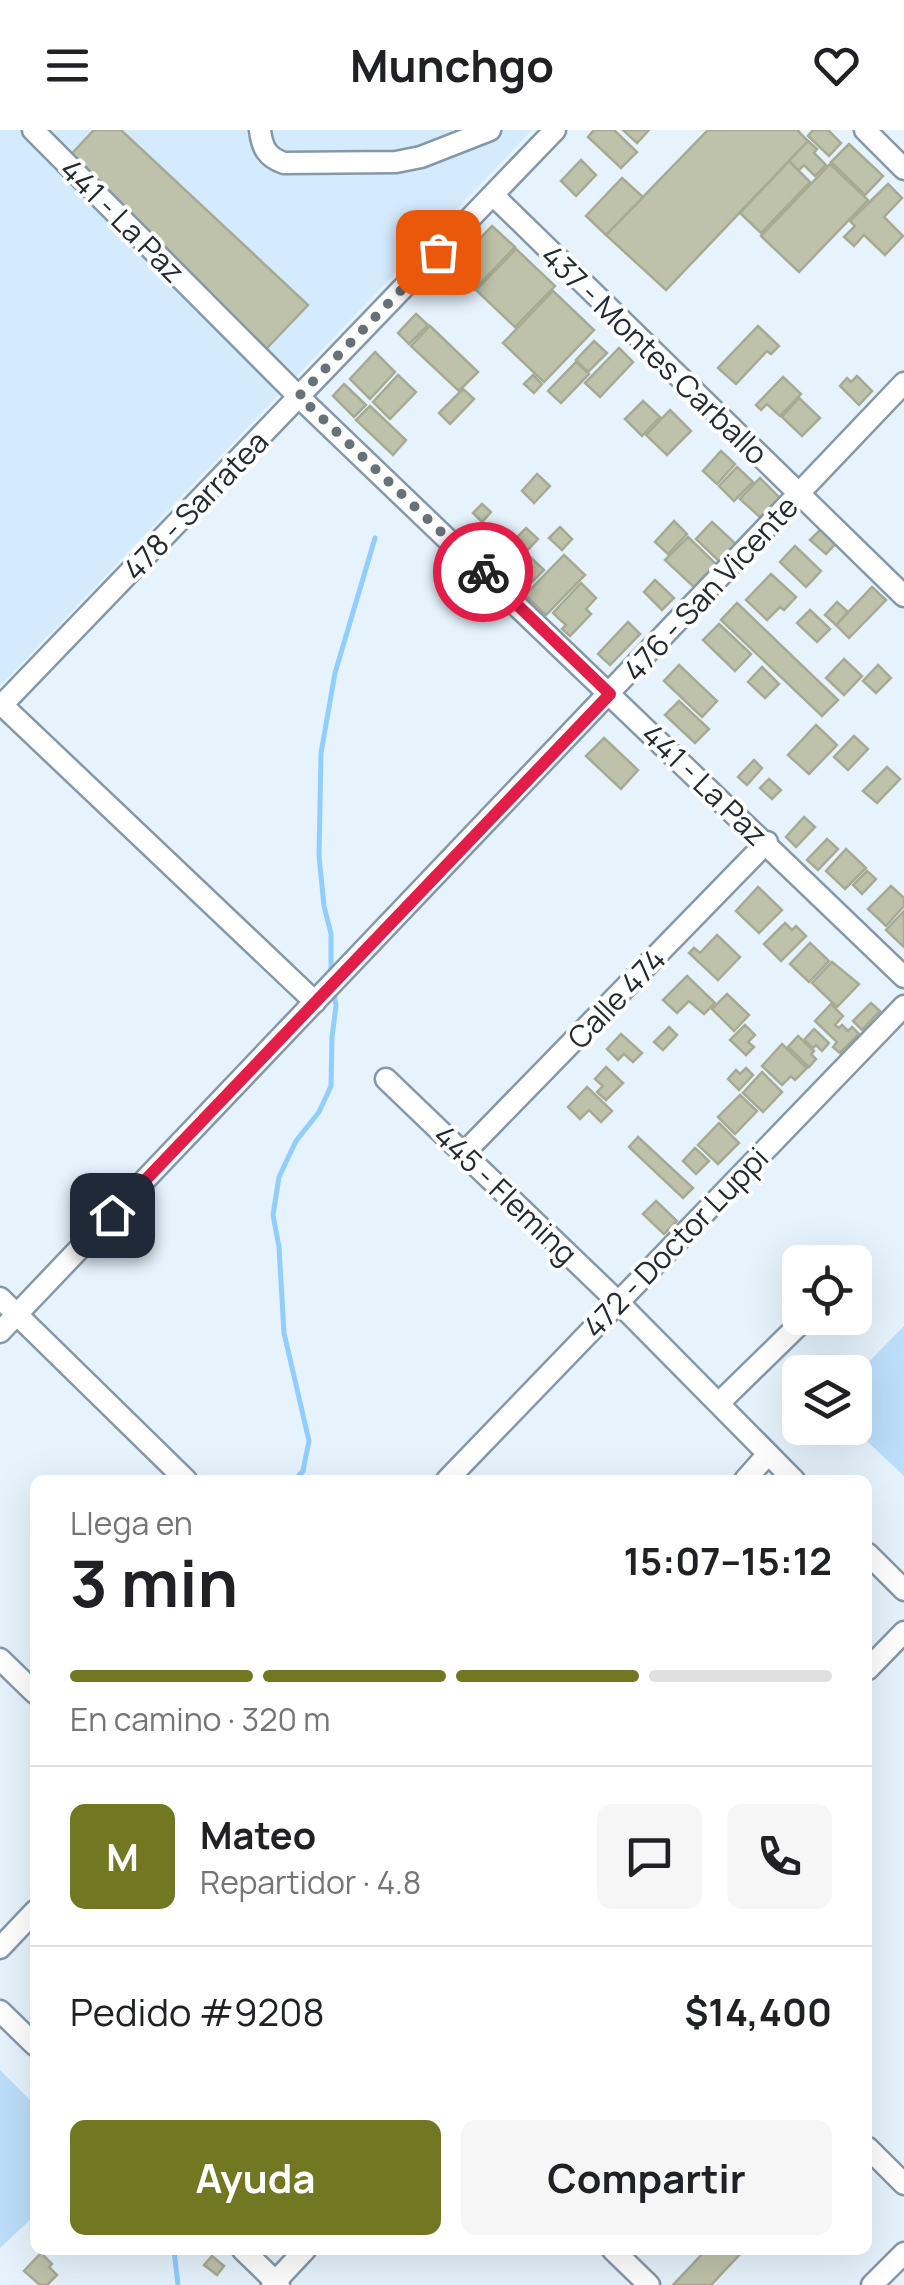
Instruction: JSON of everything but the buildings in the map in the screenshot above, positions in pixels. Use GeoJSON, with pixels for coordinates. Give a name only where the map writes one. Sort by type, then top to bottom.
{"type":"FeatureCollection","features":[{"type":"Feature","properties":{"kind":"street","name":"441 - La Paz"},"geometry":{"type":"LineString","coordinates":[[33,130],[299,396],[904,976]]}},
{"type":"Feature","properties":{"kind":"street"},"geometry":{"type":"LineString","coordinates":[[260,130],[262,147],[272,159],[284,164],[379,164],[421,157],[490,130]]}},
{"type":"Feature","properties":{"kind":"street","name":"478 - Sarratea"},"geometry":{"type":"LineString","coordinates":[[1,705],[555,130]]}},
{"type":"Feature","properties":{"kind":"street"},"geometry":{"type":"LineString","coordinates":[[864,130],[904,170]]}},
{"type":"Feature","properties":{"kind":"street","name":"437 - Montes Carballo"},"geometry":{"type":"LineString","coordinates":[[493,194],[904,596]]}},
{"type":"Feature","properties":{"kind":"street","name":"476 - San Vicente"},"geometry":{"type":"LineString","coordinates":[[317,1000],[904,383]]}},
{"type":"Feature","properties":{"kind":"street"},"geometry":{"type":"LineString","coordinates":[[0,1332],[317,1000],[1,705]]}},
{"type":"Feature","properties":{"kind":"street","name":"Calle 474"},"geometry":{"type":"LineString","coordinates":[[464,1153],[767,842]]}},
{"type":"Feature","properties":{"kind":"street","name":"472 - Doctor Luppi"},"geometry":{"type":"LineString","coordinates":[[452,1475],[904,1006]]}},
{"type":"Feature","properties":{"kind":"street","name":"445 - Fleming"},"geometry":{"type":"LineString","coordinates":[[386,1079],[720,1402],[789,1475]]}},
{"type":"Feature","properties":{"kind":"street"},"geometry":{"type":"LineString","coordinates":[[0,1298],[181,1475]]}},
{"type":"Feature","properties":{"kind":"street"},"geometry":{"type":"LineString","coordinates":[[720,1402],[789,1335]]}},
{"type":"Feature","properties":{"kind":"street"},"geometry":{"type":"LineString","coordinates":[[749,1475],[768,1454]]}},
{"type":"Feature","properties":{"kind":"street"},"geometry":{"type":"LineString","coordinates":[[872,1558],[904,1590]]}},
{"type":"Feature","properties":{"kind":"street"},"geometry":{"type":"LineString","coordinates":[[872,1665],[904,1632]]}},
{"type":"Feature","properties":{"kind":"street"},"geometry":{"type":"LineString","coordinates":[[0,1659],[30,1687]]}},
{"type":"Feature","properties":{"kind":"street"},"geometry":{"type":"LineString","coordinates":[[0,1948],[30,1916]]}},
{"type":"Feature","properties":{"kind":"street"},"geometry":{"type":"LineString","coordinates":[[0,2011],[30,2040]]}},
{"type":"Feature","properties":{"kind":"street"},"geometry":{"type":"LineString","coordinates":[[872,2152],[904,2184]]}},
{"type":"Feature","properties":{"kind":"street"},"geometry":{"type":"LineString","coordinates":[[872,2285],[904,2254]]}},
{"type":"Feature","properties":{"kind":"street"},"geometry":{"type":"LineString","coordinates":[[247,2255],[276,2284],[301,2255]]}},
{"type":"Feature","properties":{"kind":"street"},"geometry":{"type":"LineString","coordinates":[[617,2255],[649,2285]]}},
{"type":"Feature","properties":{"kind":"shaded area"},"geometry":{"type":"Polygon","coordinates":[[[0,130],[532,130],[0,686],[0,130]]]}},
{"type":"Feature","properties":{"kind":"shaded area"},"geometry":{"type":"Polygon","coordinates":[[[904,1326],[904,1476],[871,1445],[872,1359],[904,1326]]]}},
{"type":"Feature","properties":{"kind":"shaded area"},"geometry":{"type":"Polygon","coordinates":[[[0,2070],[30,2100],[30,2220],[0,2248],[0,2070]]]}},
{"type":"Feature","properties":{"kind":"waterway"},"geometry":{"type":"LineString","coordinates":[[331,976],[331,934],[319,856],[321,753],[335,673],[375,538]]}},
{"type":"Feature","properties":{"kind":"waterway"},"geometry":{"type":"LineString","coordinates":[[299,1475],[309,1441],[284,1333],[279,1247],[273,1215],[279,1177],[296,1141],[319,1112],[331,1086],[334,992]]}},
{"type":"Feature","properties":{"kind":"waterway"},"geometry":{"type":"LineString","coordinates":[[175,2255],[178,2285]]}},
{"type":"Feature","properties":{"kind":"way so far"},"geometry":{"type":"LineString","coordinates":[[438,252],[299,396],[483,572]]}},
{"type":"Feature","properties":{"kind":"route"},"geometry":{"type":"LineString","coordinates":[[112,1215],[610,694],[483,572]]}}]}
